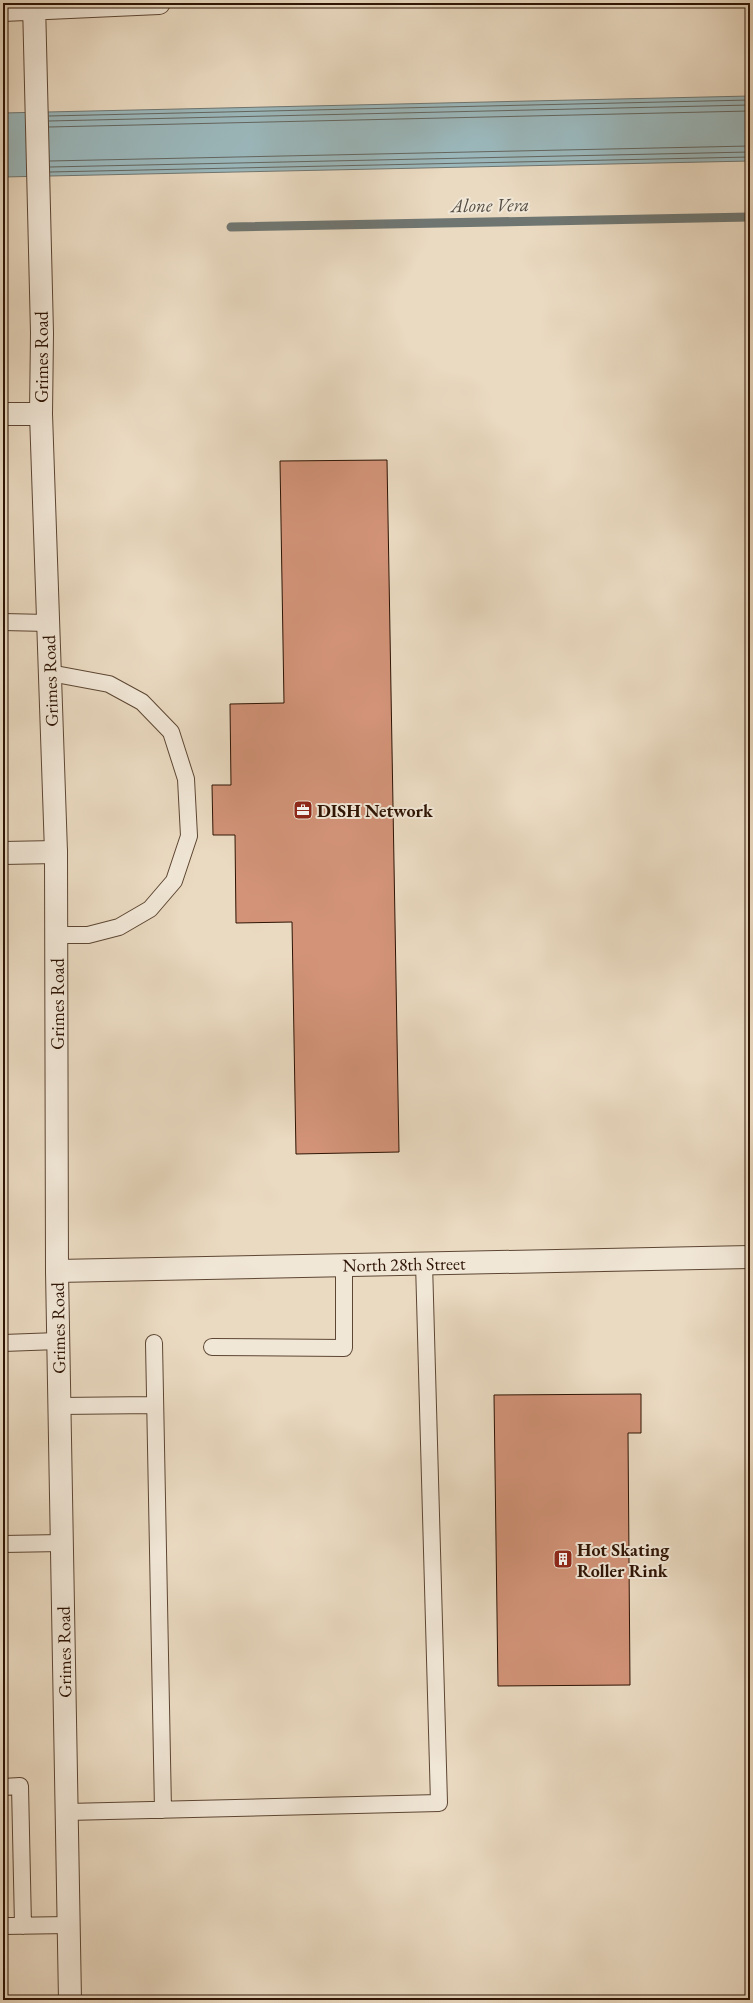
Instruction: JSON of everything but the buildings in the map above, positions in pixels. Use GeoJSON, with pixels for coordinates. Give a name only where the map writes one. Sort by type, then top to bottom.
{"type":"FeatureCollection","features":[{"type":"Feature","properties":{"kind":"street"},"geometry":{"type":"LineString","coordinates":[[3,10],[34,6],[160,3]]}},
{"type":"Feature","properties":{"kind":"street","name":"Grimes Road"},"geometry":{"type":"LineString","coordinates":[[34,6],[42,333],[41,414],[56,852],[57,1271],[70,2000]]}},
{"type":"Feature","properties":{"kind":"street"},"geometry":{"type":"LineString","coordinates":[[3,414],[41,414]]}},
{"type":"Feature","properties":{"kind":"street"},"geometry":{"type":"LineString","coordinates":[[3,853],[56,852]]}},
{"type":"Feature","properties":{"kind":"street","name":"North 28th Street"},"geometry":{"type":"LineString","coordinates":[[57,1271],[750,1257]]}},
{"type":"Feature","properties":{"kind":"lane"},"geometry":{"type":"LineString","coordinates":[[3,622],[48,623]]}},
{"type":"Feature","properties":{"kind":"lane"},"geometry":{"type":"LineString","coordinates":[[50,673],[109,684],[142,702],[171,732],[186,779],[189,836],[174,882],[150,908],[119,927],[88,935],[57,935]]}},
{"type":"Feature","properties":{"kind":"lane"},"geometry":{"type":"LineString","coordinates":[[67,1812],[439,1803],[424,1263]]}},
{"type":"Feature","properties":{"kind":"lane"},"geometry":{"type":"LineString","coordinates":[[212,1348],[344,1348],[344,1265]]}},
{"type":"Feature","properties":{"kind":"lane"},"geometry":{"type":"LineString","coordinates":[[3,1343],[58,1341]]}},
{"type":"Feature","properties":{"kind":"lane"},"geometry":{"type":"LineString","coordinates":[[154,1343],[163,1810]]}},
{"type":"Feature","properties":{"kind":"lane"},"geometry":{"type":"LineString","coordinates":[[60,1406],[155,1405]]}},
{"type":"Feature","properties":{"kind":"lane"},"geometry":{"type":"LineString","coordinates":[[3,1544],[62,1543]]}},
{"type":"Feature","properties":{"kind":"lane"},"geometry":{"type":"LineString","coordinates":[[3,1787],[20,1786],[23,1926]]}},
{"type":"Feature","properties":{"kind":"lane"},"geometry":{"type":"LineString","coordinates":[[3,1926],[69,1925]]}},
{"type":"Feature","properties":{"kind":"water"},"geometry":{"type":"Polygon","coordinates":[[[750,96],[750,161],[3,177],[3,113],[750,96]]]}},
{"type":"Feature","properties":{"kind":"waterway","name":"Alone Vera"},"geometry":{"type":"LineString","coordinates":[[231,227],[750,217]]}},
{"type":"Feature","properties":{"kind":"place","name":"DISH Network"},"geometry":{"type":"Point","coordinates":[303,810]}},
{"type":"Feature","properties":{"kind":"place","name":"Hot Skating Roller Rink"},"geometry":{"type":"Point","coordinates":[563,1559]}}]}
